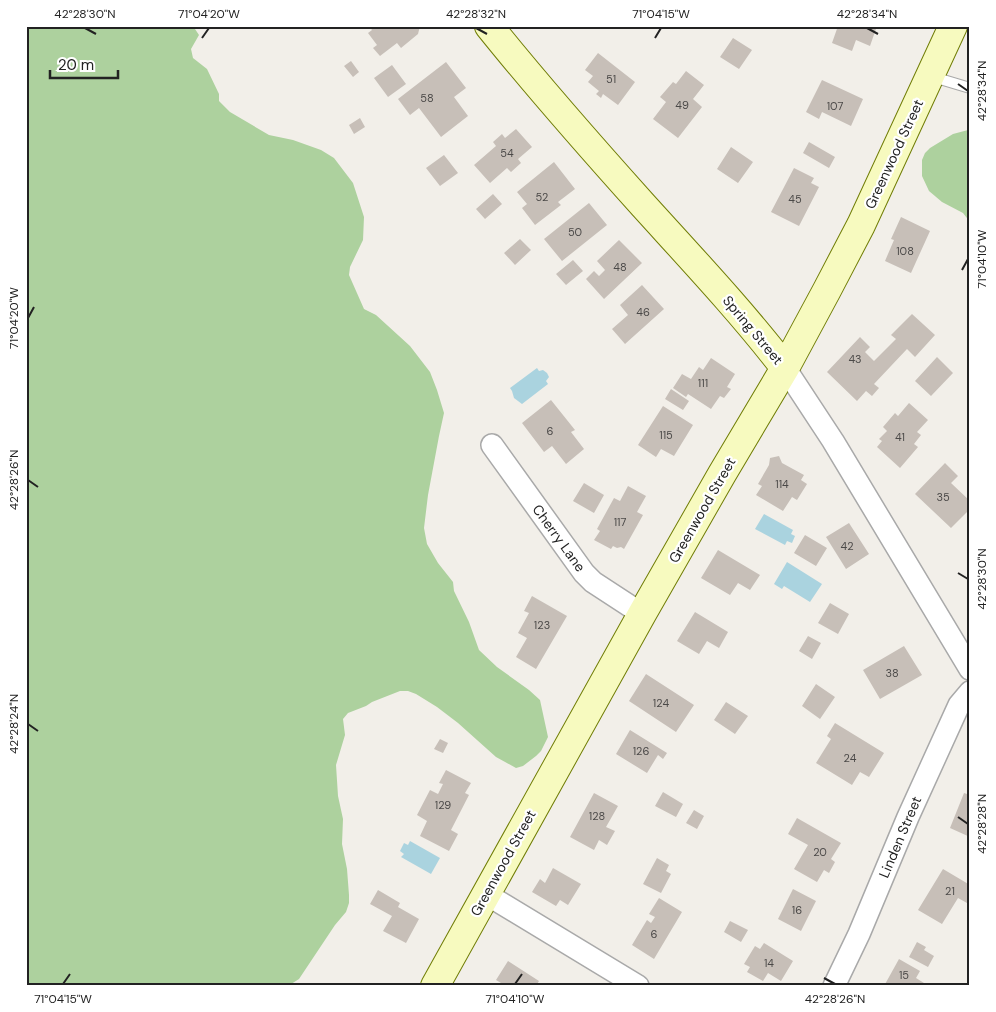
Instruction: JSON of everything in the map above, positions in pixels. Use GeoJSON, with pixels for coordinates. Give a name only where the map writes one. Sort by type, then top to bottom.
{"type":"FeatureCollection","features":[{"type":"Feature","properties":{"kind":"street","name":"Spring Street"},"geometry":{"type":"LineString","coordinates":[[488,26],[564,117],[706,274],[785,368],[833,441],[970,668]]}},
{"type":"Feature","properties":{"kind":"street","name":"Greenwood Street"},"geometry":{"type":"LineString","coordinates":[[435,986],[642,614],[785,368],[861,225],[953,26]]}},
{"type":"Feature","properties":{"kind":"street","name":"Cherry Lane"},"geometry":{"type":"LineString","coordinates":[[492,445],[584,573],[593,582],[642,614]]}},
{"type":"Feature","properties":{"kind":"street","name":"Linden Street"},"geometry":{"type":"LineString","coordinates":[[834,986],[859,934],[908,817],[959,704],[970,692]]}},
{"type":"Feature","properties":{"kind":"street"},"geometry":{"type":"LineString","coordinates":[[486,894],[638,986]]}},
{"type":"Feature","properties":{"kind":"lane"},"geometry":{"type":"LineString","coordinates":[[929,76],[970,88]]}},
{"type":"Feature","properties":{"kind":"green space"},"geometry":{"type":"Polygon","coordinates":[[[26,26],[193,26],[199,35],[191,49],[193,58],[207,69],[219,94],[219,101],[230,112],[269,135],[293,140],[321,150],[334,158],[353,183],[364,217],[363,240],[350,267],[349,275],[364,309],[376,315],[410,346],[430,372],[444,413],[428,495],[424,528],[427,544],[438,563],[453,582],[454,591],[469,622],[479,650],[497,667],[540,700],[548,737],[541,751],[536,756],[523,766],[516,768],[496,757],[437,707],[408,691],[400,691],[348,713],[343,719],[345,735],[336,765],[338,796],[343,819],[342,844],[347,869],[349,903],[346,912],[335,925],[299,979],[288,986],[26,986],[26,26]]]}},
{"type":"Feature","properties":{"kind":"green space"},"geometry":{"type":"Polygon","coordinates":[[[970,131],[970,222],[963,213],[942,202],[929,191],[922,176],[922,160],[930,148],[953,134],[970,131]]]}},
{"type":"Feature","properties":{"kind":"water"},"geometry":{"type":"Polygon","coordinates":[[[537,368],[539,371],[543,370],[547,373],[549,377],[546,381],[548,384],[522,404],[514,398],[510,388],[537,368]]]}},
{"type":"Feature","properties":{"kind":"water"},"geometry":{"type":"Polygon","coordinates":[[[764,514],[793,530],[791,534],[795,536],[792,543],[787,541],[785,545],[755,529],[764,514]]]}},
{"type":"Feature","properties":{"kind":"water"},"geometry":{"type":"Polygon","coordinates":[[[787,562],[822,584],[810,602],[784,586],[782,589],[774,584],[787,562]]]}},
{"type":"Feature","properties":{"kind":"water"},"geometry":{"type":"Polygon","coordinates":[[[410,841],[440,858],[431,874],[401,857],[404,854],[400,851],[404,843],[408,845],[410,841]]]}},
{"type":"Feature","properties":{"kind":"building"},"geometry":{"type":"Polygon","coordinates":[[[369,26],[420,26],[418,34],[401,48],[397,43],[380,56],[373,48],[377,45],[368,33],[372,30],[369,26]]]}},
{"type":"Feature","properties":{"kind":"building"},"geometry":{"type":"Polygon","coordinates":[[[838,26],[877,26],[870,46],[856,40],[852,51],[832,43],[838,26]]]}},
{"type":"Feature","properties":{"kind":"building"},"geometry":{"type":"Polygon","coordinates":[[[733,38],[752,50],[739,69],[720,57],[733,38]]]}},
{"type":"Feature","properties":{"kind":"building"},"geometry":{"type":"Polygon","coordinates":[[[598,53],[635,82],[618,105],[603,94],[601,98],[596,94],[599,91],[588,82],[593,76],[585,70],[598,53]]]}},
{"type":"Feature","properties":{"kind":"building"},"geometry":{"type":"Polygon","coordinates":[[[351,61],[359,72],[353,77],[344,66],[351,61]]]}},
{"type":"Feature","properties":{"kind":"building"},"geometry":{"type":"Polygon","coordinates":[[[446,62],[466,88],[454,97],[468,116],[441,137],[419,108],[410,115],[398,99],[446,62]]]}},
{"type":"Feature","properties":{"kind":"building"},"geometry":{"type":"Polygon","coordinates":[[[392,65],[406,84],[388,97],[374,78],[392,65]]]}},
{"type":"Feature","properties":{"kind":"building"},"geometry":{"type":"Polygon","coordinates":[[[686,71],[704,85],[693,99],[702,107],[678,138],[653,119],[666,102],[660,97],[673,82],[676,84],[686,71]]]}},
{"type":"Feature","properties":{"kind":"building"},"geometry":{"type":"Polygon","coordinates":[[[822,80],[863,99],[851,126],[822,112],[819,119],[806,112],[822,80]]]}},
{"type":"Feature","properties":{"kind":"building"},"geometry":{"type":"Polygon","coordinates":[[[360,118],[365,127],[354,134],[349,125],[360,118]]]}},
{"type":"Feature","properties":{"kind":"building"},"geometry":{"type":"Polygon","coordinates":[[[516,129],[532,147],[518,159],[521,163],[511,172],[507,168],[490,183],[474,165],[496,146],[493,142],[502,134],[505,138],[516,129]]]}},
{"type":"Feature","properties":{"kind":"building"},"geometry":{"type":"Polygon","coordinates":[[[809,142],[835,157],[829,168],[803,153],[809,142]]]}},
{"type":"Feature","properties":{"kind":"building"},"geometry":{"type":"Polygon","coordinates":[[[731,147],[753,162],[738,183],[717,169],[731,147]]]}},
{"type":"Feature","properties":{"kind":"building"},"geometry":{"type":"Polygon","coordinates":[[[444,155],[458,173],[440,186],[426,168],[444,155]]]}},
{"type":"Feature","properties":{"kind":"building"},"geometry":{"type":"Polygon","coordinates":[[[554,162],[575,189],[558,202],[561,205],[535,225],[522,208],[527,204],[517,192],[554,162]]]}},
{"type":"Feature","properties":{"kind":"building"},"geometry":{"type":"Polygon","coordinates":[[[794,168],[814,178],[811,183],[819,187],[799,226],[771,212],[794,168]]]}},
{"type":"Feature","properties":{"kind":"building"},"geometry":{"type":"Polygon","coordinates":[[[493,194],[502,204],[485,219],[476,209],[493,194]]]}},
{"type":"Feature","properties":{"kind":"building"},"geometry":{"type":"Polygon","coordinates":[[[589,203],[607,225],[562,261],[544,239],[589,203]]]}},
{"type":"Feature","properties":{"kind":"building"},"geometry":{"type":"Polygon","coordinates":[[[901,217],[930,231],[911,273],[885,261],[894,240],[891,239],[901,217]]]}},
{"type":"Feature","properties":{"kind":"building"},"geometry":{"type":"Polygon","coordinates":[[[520,239],[531,250],[515,265],[504,253],[520,239]]]}},
{"type":"Feature","properties":{"kind":"building"},"geometry":{"type":"Polygon","coordinates":[[[619,240],[642,263],[604,299],[586,279],[594,271],[599,276],[605,270],[597,261],[619,240]]]}},
{"type":"Feature","properties":{"kind":"building"},"geometry":{"type":"Polygon","coordinates":[[[573,260],[583,271],[566,285],[556,274],[573,260]]]}},
{"type":"Feature","properties":{"kind":"building"},"geometry":{"type":"Polygon","coordinates":[[[642,285],[664,309],[625,344],[612,329],[628,315],[620,305],[642,285]]]}},
{"type":"Feature","properties":{"kind":"building"},"geometry":{"type":"Polygon","coordinates":[[[912,314],[935,335],[915,357],[907,349],[874,384],[879,388],[872,396],[866,391],[857,401],[827,372],[860,337],[870,347],[865,352],[874,361],[896,339],[891,335],[912,314]]]}},
{"type":"Feature","properties":{"kind":"building"},"geometry":{"type":"Polygon","coordinates":[[[937,357],[953,373],[931,396],[915,381],[937,357]]]}},
{"type":"Feature","properties":{"kind":"building"},"geometry":{"type":"Polygon","coordinates":[[[711,358],[735,374],[727,387],[731,389],[724,398],[720,396],[711,409],[688,394],[686,397],[673,388],[682,374],[691,379],[699,367],[703,370],[711,358]]]}},
{"type":"Feature","properties":{"kind":"building"},"geometry":{"type":"Polygon","coordinates":[[[671,389],[689,401],[683,410],[665,399],[671,389]]]}},
{"type":"Feature","properties":{"kind":"building"},"geometry":{"type":"Polygon","coordinates":[[[551,400],[575,430],[571,432],[584,449],[566,464],[552,446],[544,452],[522,423],[551,400]]]}},
{"type":"Feature","properties":{"kind":"building"},"geometry":{"type":"Polygon","coordinates":[[[909,403],[928,420],[917,432],[921,435],[914,444],[918,447],[900,468],[877,447],[882,441],[879,439],[887,431],[883,427],[895,413],[898,416],[909,403]]]}},
{"type":"Feature","properties":{"kind":"building"},"geometry":{"type":"Polygon","coordinates":[[[663,406],[693,425],[674,456],[661,449],[656,457],[638,445],[663,406]]]}},
{"type":"Feature","properties":{"kind":"building"},"geometry":{"type":"Polygon","coordinates":[[[779,456],[782,463],[804,475],[801,480],[807,484],[797,500],[792,497],[783,511],[756,495],[762,486],[758,484],[769,465],[770,458],[779,456]]]}},
{"type":"Feature","properties":{"kind":"building"},"geometry":{"type":"Polygon","coordinates":[[[945,463],[958,476],[951,483],[970,501],[970,509],[951,528],[915,494],[945,463]]]}},
{"type":"Feature","properties":{"kind":"building"},"geometry":{"type":"Polygon","coordinates":[[[584,483],[604,495],[594,513],[573,501],[584,483]]]}},
{"type":"Feature","properties":{"kind":"building"},"geometry":{"type":"Polygon","coordinates":[[[628,486],[646,496],[637,512],[643,515],[624,549],[613,546],[611,549],[594,540],[600,531],[597,529],[614,498],[620,501],[628,486]]]}},
{"type":"Feature","properties":{"kind":"building"},"geometry":{"type":"Polygon","coordinates":[[[849,523],[869,554],[846,569],[826,537],[849,523]]]}},
{"type":"Feature","properties":{"kind":"building"},"geometry":{"type":"Polygon","coordinates":[[[805,535],[827,548],[816,566],[794,553],[805,535]]]}},
{"type":"Feature","properties":{"kind":"building"},"geometry":{"type":"Polygon","coordinates":[[[718,550],[760,575],[750,590],[738,583],[730,595],[701,578],[718,550]]]}},
{"type":"Feature","properties":{"kind":"building"},"geometry":{"type":"Polygon","coordinates":[[[532,596],[567,616],[536,669],[516,657],[527,638],[518,633],[529,613],[524,611],[532,596]]]}},
{"type":"Feature","properties":{"kind":"building"},"geometry":{"type":"Polygon","coordinates":[[[830,603],[849,614],[838,634],[818,623],[830,603]]]}},
{"type":"Feature","properties":{"kind":"building"},"geometry":{"type":"Polygon","coordinates":[[[695,612],[728,632],[719,648],[707,641],[699,654],[677,641],[695,612]]]}},
{"type":"Feature","properties":{"kind":"building"},"geometry":{"type":"Polygon","coordinates":[[[808,636],[821,643],[812,659],[799,651],[808,636]]]}},
{"type":"Feature","properties":{"kind":"building"},"geometry":{"type":"Polygon","coordinates":[[[904,646],[922,675],[880,699],[863,670],[904,646]]]}},
{"type":"Feature","properties":{"kind":"building"},"geometry":{"type":"Polygon","coordinates":[[[646,674],[694,705],[676,732],[629,701],[646,674]]]}},
{"type":"Feature","properties":{"kind":"building"},"geometry":{"type":"Polygon","coordinates":[[[816,684],[835,697],[820,719],[802,706],[816,684]]]}},
{"type":"Feature","properties":{"kind":"building"},"geometry":{"type":"Polygon","coordinates":[[[726,702],[748,716],[735,734],[714,720],[726,702]]]}},
{"type":"Feature","properties":{"kind":"building"},"geometry":{"type":"Polygon","coordinates":[[[835,723],[884,753],[869,777],[860,772],[852,785],[816,763],[831,739],[827,736],[835,723]]]}},
{"type":"Feature","properties":{"kind":"building"},"geometry":{"type":"Polygon","coordinates":[[[630,730],[667,753],[663,759],[658,755],[647,773],[616,754],[630,730]]]}},
{"type":"Feature","properties":{"kind":"building"},"geometry":{"type":"Polygon","coordinates":[[[440,739],[448,743],[443,753],[434,749],[440,739]]]}},
{"type":"Feature","properties":{"kind":"building"},"geometry":{"type":"Polygon","coordinates":[[[446,770],[471,783],[465,793],[469,795],[451,830],[458,834],[449,851],[420,836],[427,821],[417,815],[430,790],[438,794],[443,784],[439,783],[446,770]]]}},
{"type":"Feature","properties":{"kind":"building"},"geometry":{"type":"Polygon","coordinates":[[[663,792],[683,804],[676,817],[655,806],[663,792]]]}},
{"type":"Feature","properties":{"kind":"building"},"geometry":{"type":"Polygon","coordinates":[[[594,793],[618,806],[606,827],[615,831],[607,845],[599,840],[594,850],[570,837],[594,793]]]}},
{"type":"Feature","properties":{"kind":"building"},"geometry":{"type":"Polygon","coordinates":[[[964,793],[970,795],[970,837],[950,828],[964,793]]]}},
{"type":"Feature","properties":{"kind":"building"},"geometry":{"type":"Polygon","coordinates":[[[694,810],[704,816],[697,829],[686,823],[694,810]]]}},
{"type":"Feature","properties":{"kind":"building"},"geometry":{"type":"Polygon","coordinates":[[[797,818],[841,843],[831,859],[835,862],[829,873],[824,870],[817,882],[794,869],[808,845],[788,834],[797,818]]]}},
{"type":"Feature","properties":{"kind":"building"},"geometry":{"type":"Polygon","coordinates":[[[657,858],[669,865],[666,871],[671,874],[661,893],[643,884],[657,858]]]}},
{"type":"Feature","properties":{"kind":"building"},"geometry":{"type":"Polygon","coordinates":[[[553,868],[581,884],[568,905],[560,900],[556,906],[532,892],[540,879],[545,883],[553,868]]]}},
{"type":"Feature","properties":{"kind":"building"},"geometry":{"type":"Polygon","coordinates":[[[943,869],[970,885],[970,898],[967,903],[958,898],[942,924],[918,910],[943,869]]]}},
{"type":"Feature","properties":{"kind":"building"},"geometry":{"type":"Polygon","coordinates":[[[793,889],[816,901],[801,931],[778,919],[793,889]]]}},
{"type":"Feature","properties":{"kind":"building"},"geometry":{"type":"Polygon","coordinates":[[[378,890],[400,903],[398,907],[419,919],[406,943],[383,931],[392,916],[370,904],[378,890]]]}},
{"type":"Feature","properties":{"kind":"building"},"geometry":{"type":"Polygon","coordinates":[[[659,898],[682,912],[654,959],[632,945],[647,920],[651,923],[655,917],[649,914],[659,898]]]}},
{"type":"Feature","properties":{"kind":"building"},"geometry":{"type":"Polygon","coordinates":[[[730,921],[748,930],[741,942],[724,932],[730,921]]]}},
{"type":"Feature","properties":{"kind":"building"},"geometry":{"type":"Polygon","coordinates":[[[917,942],[926,947],[924,950],[934,956],[928,967],[909,957],[917,942]]]}},
{"type":"Feature","properties":{"kind":"building"},"geometry":{"type":"Polygon","coordinates":[[[764,943],[793,961],[781,981],[768,973],[763,981],[747,972],[750,967],[744,964],[755,946],[760,949],[764,943]]]}},
{"type":"Feature","properties":{"kind":"building"},"geometry":{"type":"Polygon","coordinates":[[[899,959],[920,971],[916,978],[924,983],[923,986],[884,986],[899,959]]]}},
{"type":"Feature","properties":{"kind":"building"},"geometry":{"type":"Polygon","coordinates":[[[508,961],[539,981],[536,986],[506,986],[496,980],[508,961]]]}}]}
